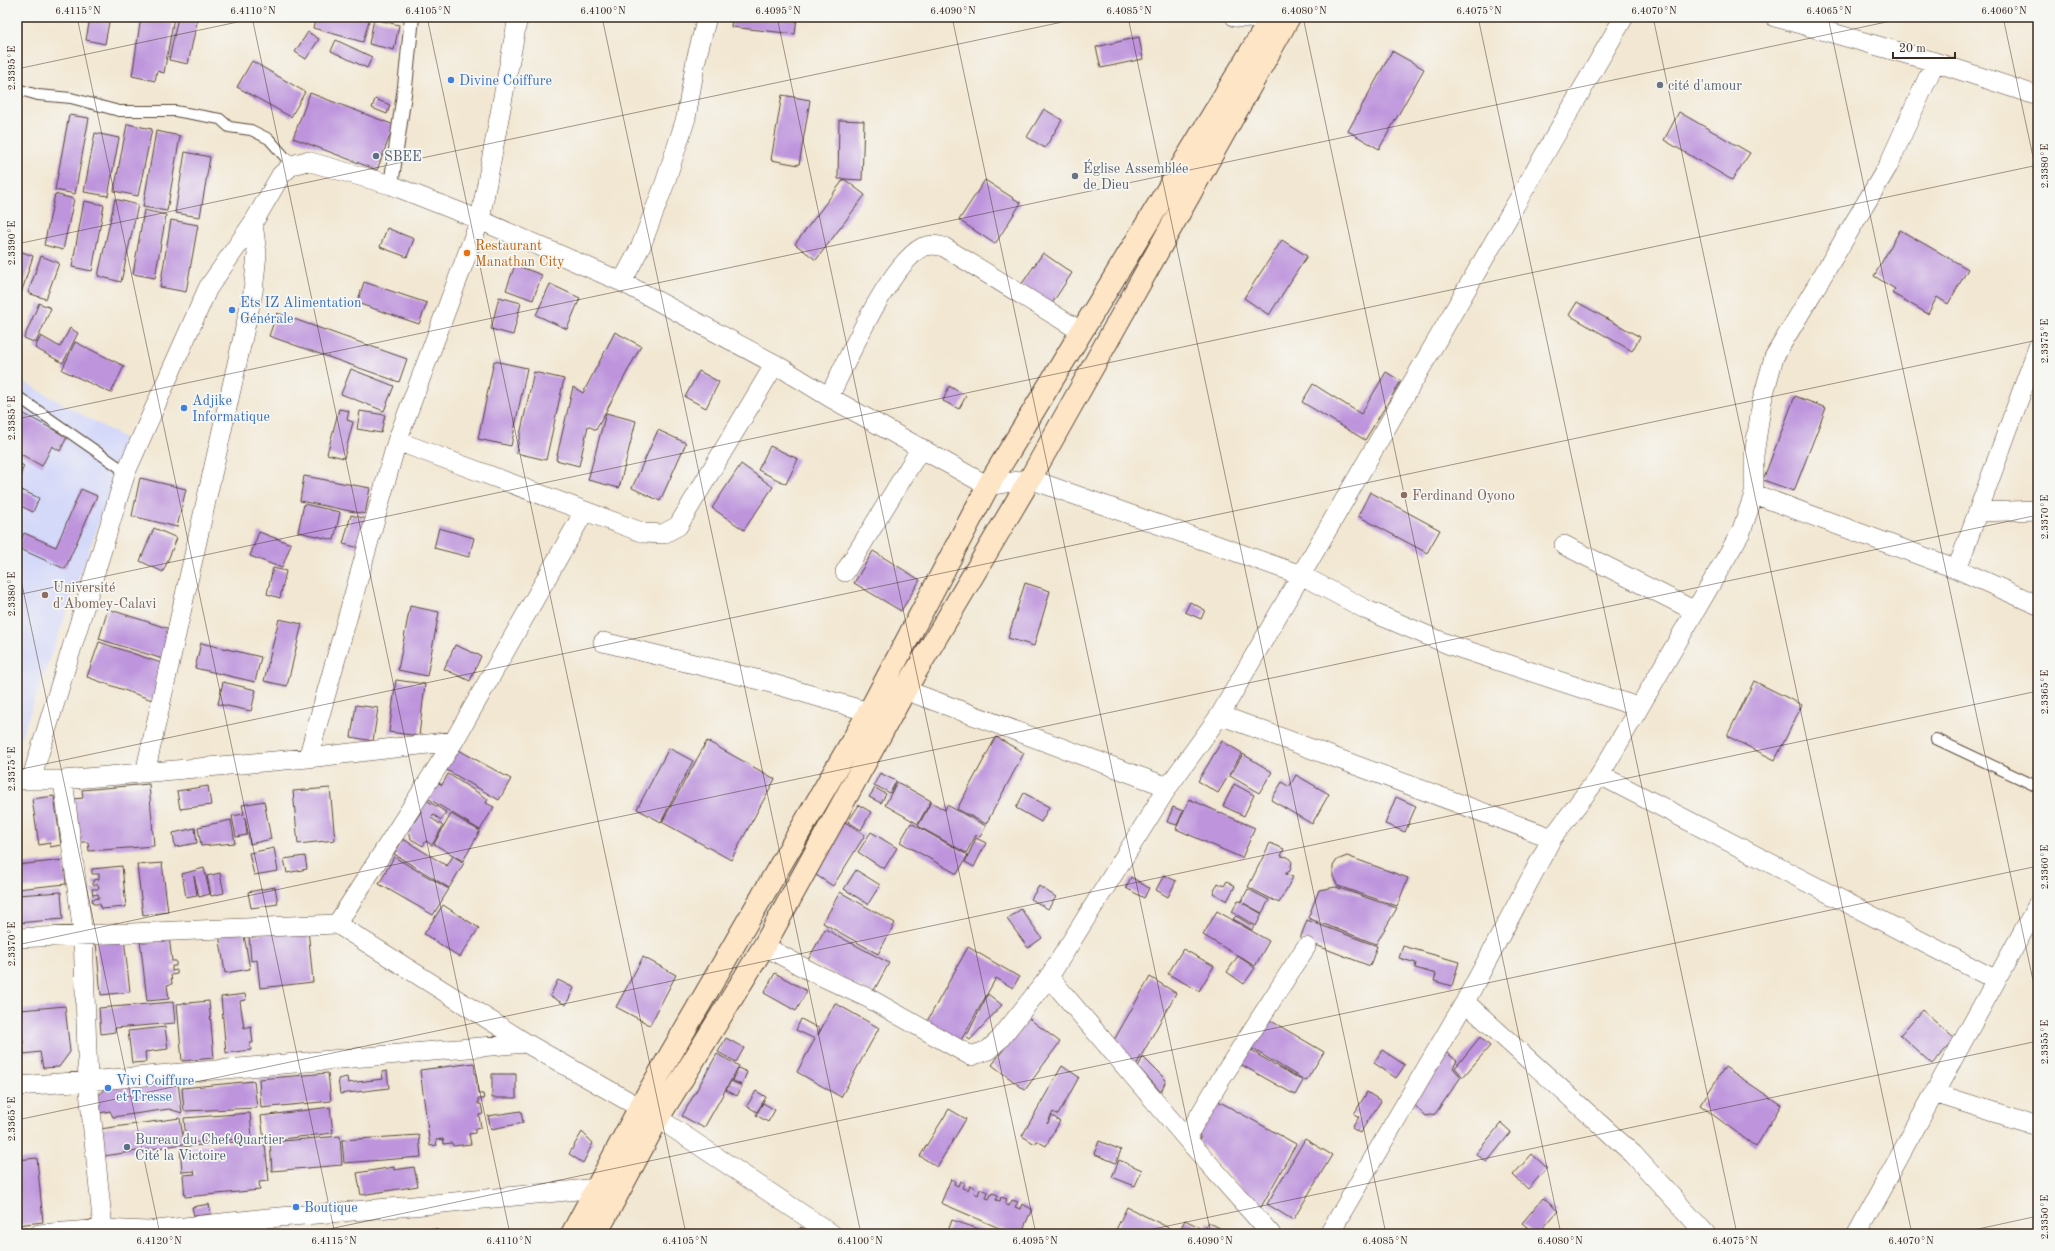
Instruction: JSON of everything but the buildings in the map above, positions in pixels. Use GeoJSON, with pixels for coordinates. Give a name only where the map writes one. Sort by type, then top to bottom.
{"type":"FeatureCollection","features":[{"type":"Feature","properties":{"kind":"main road"},"geometry":{"type":"LineString","coordinates":[[596,1234],[649,1112],[869,712],[988,486],[1277,18]]}},
{"type":"Feature","properties":{"kind":"main road"},"geometry":{"type":"LineString","coordinates":[[572,1234],[598,1188],[764,946],[906,690],[1030,479],[1277,18]]}},
{"type":"Feature","properties":{"kind":"street"},"geometry":{"type":"LineString","coordinates":[[391,185],[405,87],[412,17]]}},
{"type":"Feature","properties":{"kind":"street"},"geometry":{"type":"LineString","coordinates":[[308,758],[397,441],[480,220],[518,17]]}},
{"type":"Feature","properties":{"kind":"street"},"geometry":{"type":"LineString","coordinates":[[622,282],[641,246],[665,184],[686,118],[696,60],[707,17]]}},
{"type":"Feature","properties":{"kind":"street"},"geometry":{"type":"LineString","coordinates":[[1235,17],[1277,18]]}},
{"type":"Feature","properties":{"kind":"street"},"geometry":{"type":"LineString","coordinates":[[764,946],[812,972],[870,999],[971,1056],[988,1050],[999,1040],[1049,976],[1168,787],[1220,715],[1624,17]]}},
{"type":"Feature","properties":{"kind":"street"},"geometry":{"type":"LineString","coordinates":[[1775,17],[1936,62],[2038,96]]}},
{"type":"Feature","properties":{"kind":"street"},"geometry":{"type":"LineString","coordinates":[[1329,1234],[1465,1002],[1552,838],[1600,775],[1638,707],[1741,532],[1754,494],[1754,455],[1762,401],[1774,357],[1888,166],[1936,62]]}},
{"type":"Feature","properties":{"kind":"street"},"geometry":{"type":"LineString","coordinates":[[454,741],[308,758],[145,773],[63,780],[24,780],[126,472],[208,288],[253,223],[281,176],[292,165],[307,161],[391,185],[480,220],[622,282],[775,364],[829,397],[988,486],[1030,479],[1301,575],[1367,610],[1450,645],[1638,707]]}},
{"type":"Feature","properties":{"kind":"street"},"geometry":{"type":"LineString","coordinates":[[145,773],[253,292],[257,254],[253,223]]}},
{"type":"Feature","properties":{"kind":"street"},"geometry":{"type":"LineString","coordinates":[[829,397],[879,297],[910,256],[924,247],[934,245],[944,247],[1082,332]]}},
{"type":"Feature","properties":{"kind":"street"},"geometry":{"type":"LineString","coordinates":[[1957,569],[2037,356]]}},
{"type":"Feature","properties":{"kind":"street"},"geometry":{"type":"LineString","coordinates":[[397,441],[584,512],[644,533],[663,534],[678,526],[775,364]]}},
{"type":"Feature","properties":{"kind":"street"},"geometry":{"type":"LineString","coordinates":[[845,572],[921,448]]}},
{"type":"Feature","properties":{"kind":"street"},"geometry":{"type":"LineString","coordinates":[[1754,494],[1957,569],[2038,605]]}},
{"type":"Feature","properties":{"kind":"street"},"geometry":{"type":"LineString","coordinates":[[1979,512],[2038,510]]}},
{"type":"Feature","properties":{"kind":"street"},"geometry":{"type":"LineString","coordinates":[[337,924],[454,741],[584,512]]}},
{"type":"Feature","properties":{"kind":"street"},"geometry":{"type":"LineString","coordinates":[[1564,545],[1695,611]]}},
{"type":"Feature","properties":{"kind":"street"},"geometry":{"type":"LineString","coordinates":[[603,642],[760,680],[869,712]]}},
{"type":"Feature","properties":{"kind":"street"},"geometry":{"type":"LineString","coordinates":[[906,690],[1168,787]]}},
{"type":"Feature","properties":{"kind":"street"},"geometry":{"type":"LineString","coordinates":[[1220,715],[1552,838]]}},
{"type":"Feature","properties":{"kind":"street"},"geometry":{"type":"LineString","coordinates":[[1600,775],[1996,980]]}},
{"type":"Feature","properties":{"kind":"street"},"geometry":{"type":"LineString","coordinates":[[63,780],[83,934],[88,1081],[103,1229]]}},
{"type":"Feature","properties":{"kind":"street"},"geometry":{"type":"LineString","coordinates":[[1857,1234],[2038,904]]}},
{"type":"Feature","properties":{"kind":"street"},"geometry":{"type":"LineString","coordinates":[[17,938],[337,924],[526,1043],[649,1112],[832,1234]]}},
{"type":"Feature","properties":{"kind":"street"},"geometry":{"type":"LineString","coordinates":[[1186,1138],[1220,1079],[1306,947]]}},
{"type":"Feature","properties":{"kind":"street"},"geometry":{"type":"LineString","coordinates":[[1049,976],[1186,1138],[1271,1234]]}},
{"type":"Feature","properties":{"kind":"street"},"geometry":{"type":"LineString","coordinates":[[1465,1002],[1633,1154],[1706,1234]]}},
{"type":"Feature","properties":{"kind":"street"},"geometry":{"type":"LineString","coordinates":[[17,1086],[526,1043]]}},
{"type":"Feature","properties":{"kind":"street"},"geometry":{"type":"LineString","coordinates":[[1934,1093],[2038,1126]]}},
{"type":"Feature","properties":{"kind":"street"},"geometry":{"type":"LineString","coordinates":[[39,1234],[103,1229],[146,1233],[268,1218],[414,1206],[598,1188]]}},
{"type":"Feature","properties":{"kind":"lane"},"geometry":{"type":"LineString","coordinates":[[17,89],[38,95],[71,98],[119,111],[176,111],[220,119],[229,127],[251,130],[269,139],[292,165]]}},
{"type":"Feature","properties":{"kind":"lane"},"geometry":{"type":"LineString","coordinates":[[17,396],[126,472]]}},
{"type":"Feature","properties":{"kind":"lane"},"geometry":{"type":"LineString","coordinates":[[1936,739],[2038,787]]}},
{"type":"Feature","properties":{"kind":"shaded area"},"geometry":{"type":"Polygon","coordinates":[[[17,17],[25,17],[17,61],[17,17]]]}},
{"type":"Feature","properties":{"kind":"shaded area","name":"Université d'Abomey-Calavi"},"geometry":{"type":"Polygon","coordinates":[[[17,378],[129,441],[17,749],[17,378]]]}},
{"type":"Feature","properties":{"kind":"place","name":"Divine Coiffure"},"geometry":{"type":"Point","coordinates":[451,80]}},
{"type":"Feature","properties":{"kind":"place","name":"cité d'amour"},"geometry":{"type":"Point","coordinates":[1660,85]}},
{"type":"Feature","properties":{"kind":"place","name":"SBEE"},"geometry":{"type":"Point","coordinates":[376,156]}},
{"type":"Feature","properties":{"kind":"place","name":"Église Assemblée de Dieu"},"geometry":{"type":"Point","coordinates":[1075,176]}},
{"type":"Feature","properties":{"kind":"place","name":"Restaurant Manathan City"},"geometry":{"type":"Point","coordinates":[467,253]}},
{"type":"Feature","properties":{"kind":"place","name":"Ets IZ Alimentation Générale"},"geometry":{"type":"Point","coordinates":[232,310]}},
{"type":"Feature","properties":{"kind":"place","name":"Adjike Informatique"},"geometry":{"type":"Point","coordinates":[184,408]}},
{"type":"Feature","properties":{"kind":"place","name":"Ferdinand Oyono"},"geometry":{"type":"Point","coordinates":[1404,495]}},
{"type":"Feature","properties":{"kind":"place","name":"Université d'Abomey-Calavi"},"geometry":{"type":"Point","coordinates":[45,595]}},
{"type":"Feature","properties":{"kind":"place","name":"Vivi Coiffure et Tresse"},"geometry":{"type":"Point","coordinates":[108,1088]}},
{"type":"Feature","properties":{"kind":"place","name":"Bureau du Chef Quartier Cité la Victoire"},"geometry":{"type":"Point","coordinates":[127,1147]}},
{"type":"Feature","properties":{"kind":"place","name":"Boutique"},"geometry":{"type":"Point","coordinates":[296,1207]}}]}
